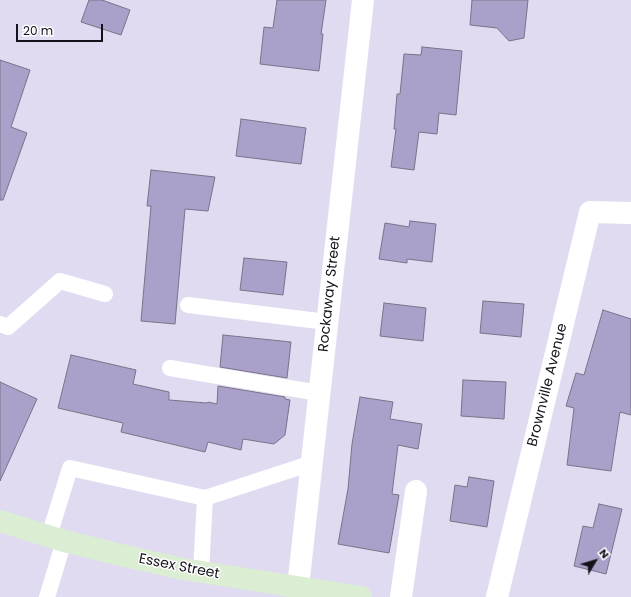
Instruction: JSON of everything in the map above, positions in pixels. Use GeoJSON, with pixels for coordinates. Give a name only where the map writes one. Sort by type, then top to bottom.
{"type":"FeatureCollection","features":[{"type":"Feature","properties":{"kind":"main road","name":"Essex Street"},"geometry":{"type":"LineString","coordinates":[[0,521],[56,538],[125,556],[201,572],[358,597]]}},
{"type":"Feature","properties":{"kind":"street","name":"Rockaway Street"},"geometry":{"type":"LineString","coordinates":[[298,587],[363,0]]}},
{"type":"Feature","properties":{"kind":"street","name":"Brownville Avenue"},"geometry":{"type":"LineString","coordinates":[[496,597],[590,212],[631,213]]}},
{"type":"Feature","properties":{"kind":"street"},"geometry":{"type":"LineString","coordinates":[[401,597],[416,491]]}},
{"type":"Feature","properties":{"kind":"lane"},"geometry":{"type":"LineString","coordinates":[[0,324],[8,327],[60,281],[105,294]]}},
{"type":"Feature","properties":{"kind":"lane"},"geometry":{"type":"LineString","coordinates":[[188,305],[327,322]]}},
{"type":"Feature","properties":{"kind":"lane"},"geometry":{"type":"LineString","coordinates":[[170,368],[319,393]]}},
{"type":"Feature","properties":{"kind":"lane"},"geometry":{"type":"LineString","coordinates":[[47,597],[56,538],[70,468],[205,498],[312,463]]}},
{"type":"Feature","properties":{"kind":"lane"},"geometry":{"type":"LineString","coordinates":[[201,572],[205,498]]}},
{"type":"Feature","properties":{"kind":"building"},"geometry":{"type":"Polygon","coordinates":[[[89,0],[102,0],[130,10],[121,35],[81,22],[89,0]]]}},
{"type":"Feature","properties":{"kind":"building"},"geometry":{"type":"Polygon","coordinates":[[[277,0],[326,0],[321,34],[323,34],[319,71],[260,64],[264,27],[273,28],[277,0]]]}},
{"type":"Feature","properties":{"kind":"building"},"geometry":{"type":"Polygon","coordinates":[[[472,0],[528,0],[524,38],[509,41],[497,28],[470,25],[472,0]]]}},
{"type":"Feature","properties":{"kind":"building"},"geometry":{"type":"Polygon","coordinates":[[[422,47],[462,51],[456,115],[439,113],[437,134],[419,132],[414,170],[391,167],[396,129],[394,129],[397,94],[400,94],[404,54],[421,55],[422,47]]]}},
{"type":"Feature","properties":{"kind":"building"},"geometry":{"type":"Polygon","coordinates":[[[0,60],[30,70],[11,127],[27,133],[3,200],[0,200],[0,60]]]}},
{"type":"Feature","properties":{"kind":"building"},"geometry":{"type":"Polygon","coordinates":[[[241,119],[306,128],[301,164],[236,156],[241,119]]]}},
{"type":"Feature","properties":{"kind":"building"},"geometry":{"type":"Polygon","coordinates":[[[151,170],[215,177],[208,211],[185,209],[175,324],[141,321],[151,206],[147,206],[151,170]]]}},
{"type":"Feature","properties":{"kind":"building"},"geometry":{"type":"Polygon","coordinates":[[[410,221],[436,224],[432,262],[407,259],[407,263],[379,259],[385,223],[409,227],[410,221]]]}},
{"type":"Feature","properties":{"kind":"building"},"geometry":{"type":"Polygon","coordinates":[[[244,258],[287,262],[283,295],[240,290],[244,258]]]}},
{"type":"Feature","properties":{"kind":"building"},"geometry":{"type":"Polygon","coordinates":[[[483,301],[524,304],[521,337],[480,333],[483,301]]]}},
{"type":"Feature","properties":{"kind":"building"},"geometry":{"type":"Polygon","coordinates":[[[384,303],[426,308],[423,341],[380,336],[384,303]]]}},
{"type":"Feature","properties":{"kind":"building"},"geometry":{"type":"Polygon","coordinates":[[[603,310],[631,319],[631,415],[620,412],[611,471],[567,465],[574,408],[566,406],[576,373],[584,375],[603,310]]]}},
{"type":"Feature","properties":{"kind":"building"},"geometry":{"type":"Polygon","coordinates":[[[223,335],[291,342],[287,378],[220,367],[223,335]]]}},
{"type":"Feature","properties":{"kind":"building"},"geometry":{"type":"Polygon","coordinates":[[[71,355],[136,370],[133,384],[169,392],[169,400],[208,402],[217,404],[218,386],[285,397],[285,399],[290,400],[285,435],[274,444],[243,439],[241,450],[208,442],[205,452],[121,432],[123,423],[58,408],[71,355]]]}},
{"type":"Feature","properties":{"kind":"building"},"geometry":{"type":"Polygon","coordinates":[[[463,380],[506,382],[504,419],[461,416],[463,380]]]}},
{"type":"Feature","properties":{"kind":"building"},"geometry":{"type":"Polygon","coordinates":[[[0,382],[37,399],[0,481],[0,382]]]}},
{"type":"Feature","properties":{"kind":"building"},"geometry":{"type":"Polygon","coordinates":[[[360,397],[393,402],[390,419],[422,424],[418,449],[398,445],[392,494],[399,495],[389,553],[338,544],[348,489],[352,444],[360,397]]]}},
{"type":"Feature","properties":{"kind":"building"},"geometry":{"type":"Polygon","coordinates":[[[469,477],[494,481],[487,527],[450,521],[455,485],[467,487],[469,477]]]}},
{"type":"Feature","properties":{"kind":"building"},"geometry":{"type":"Polygon","coordinates":[[[599,504],[622,509],[606,574],[574,566],[583,526],[593,528],[599,504]]]}}]}
